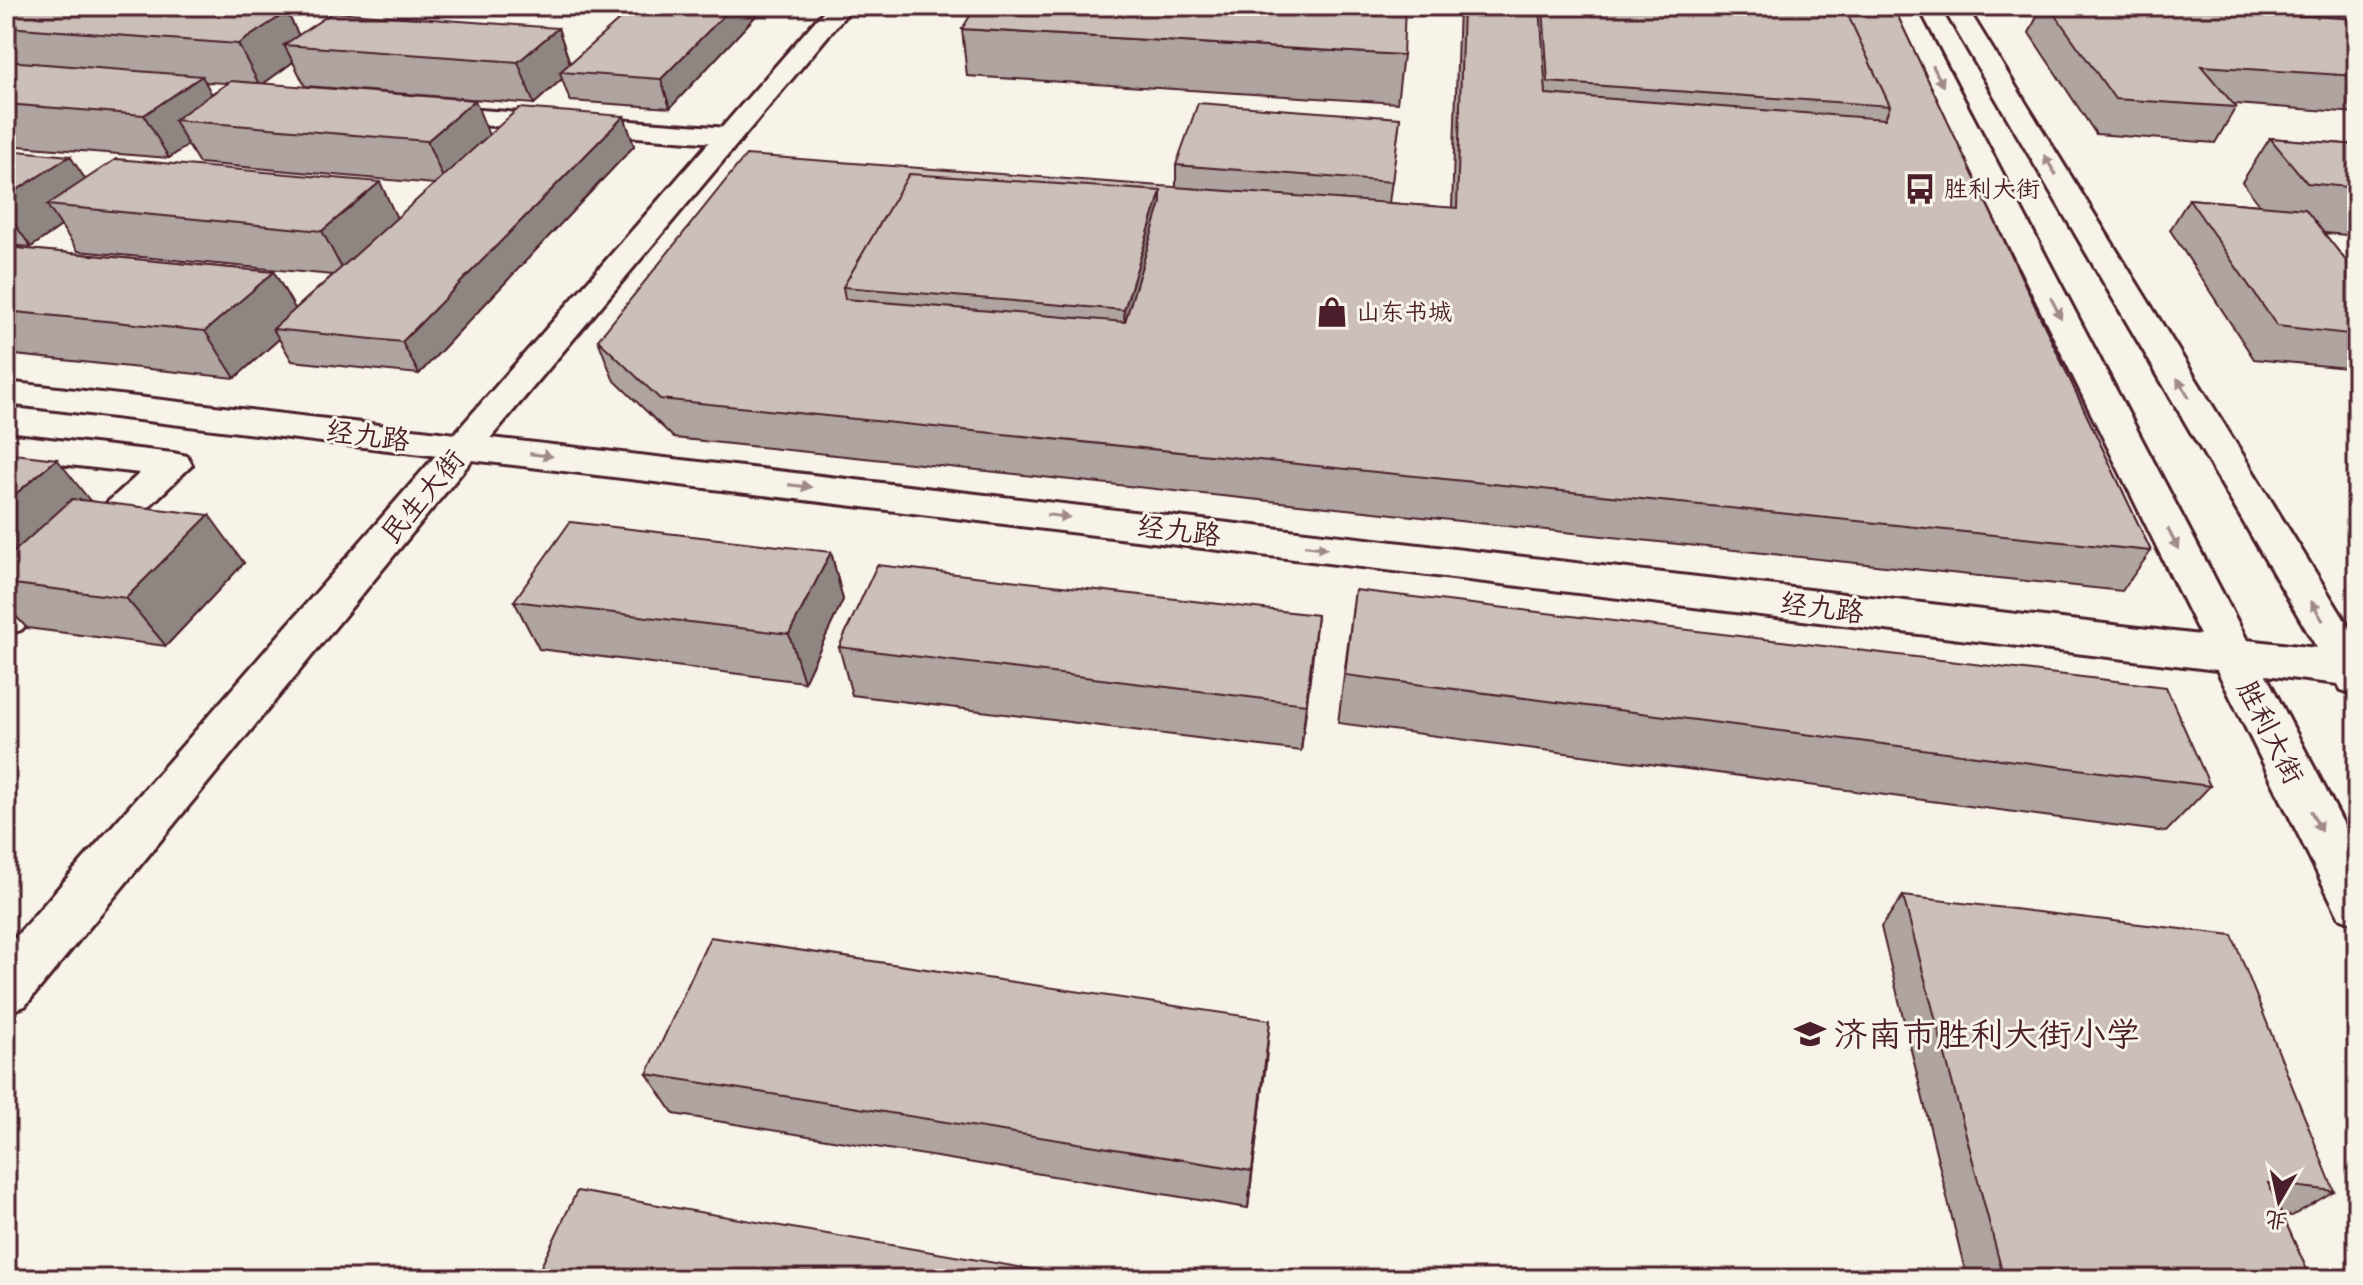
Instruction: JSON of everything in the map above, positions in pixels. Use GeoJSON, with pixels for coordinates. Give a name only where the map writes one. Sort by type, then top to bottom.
{"type":"FeatureCollection","features":[{"type":"Feature","properties":{"kind":"street","name":"民生大街"},"geometry":{"type":"LineString","coordinates":[[6,988],[841,6]]}},
{"type":"Feature","properties":{"kind":"street","name":"胜利大街"},"geometry":{"type":"LineString","coordinates":[[1903,6],[2357,901]]}},
{"type":"Feature","properties":{"kind":"street"},"geometry":{"type":"LineString","coordinates":[[1954,6],[2354,673]]}},
{"type":"Feature","properties":{"kind":"street"},"geometry":{"type":"LineString","coordinates":[[399,112],[729,136]]}},
{"type":"Feature","properties":{"kind":"street","name":"经九路"},"geometry":{"type":"LineString","coordinates":[[6,393],[2232,655],[2354,673]]}},
{"type":"Feature","properties":{"kind":"street"},"geometry":{"type":"LineString","coordinates":[[6,446],[173,465],[6,619]]}},
{"type":"Feature","properties":{"kind":"building"},"geometry":{"type":"Polygon","coordinates":[[[6,6],[195,6],[287,12],[238,44],[6,27],[6,6]]]}},
{"type":"Feature","properties":{"kind":"building"},"geometry":{"type":"Polygon","coordinates":[[[635,6],[733,6],[661,79],[560,72],[635,6]]]}},
{"type":"Feature","properties":{"kind":"building"},"geometry":{"type":"Polygon","coordinates":[[[976,6],[1405,6],[1403,55],[962,29],[976,6]]]}},
{"type":"Feature","properties":{"kind":"building","name":"山东书城"},"geometry":{"type":"Polygon","coordinates":[[[1463,6],[1540,6],[1546,94],[1885,119],[1890,106],[1846,11],[1764,6],[1893,6],[2151,551],[660,399],[598,340],[746,155],[1457,208],[1463,6]],[[909,174],[843,287],[845,299],[1125,322],[1161,203],[1161,191],[909,174]]]}},
{"type":"Feature","properties":{"kind":"building"},"geometry":{"type":"Polygon","coordinates":[[[1543,6],[1764,6],[1846,11],[1890,106],[1548,82],[1543,6]]]}},
{"type":"Feature","properties":{"kind":"building"},"geometry":{"type":"Polygon","coordinates":[[[2049,6],[2150,6],[2357,19],[2357,76],[2201,66],[2236,107],[2115,99],[2049,6]]]}},
{"type":"Feature","properties":{"kind":"building"},"geometry":{"type":"Polygon","coordinates":[[[333,12],[558,28],[518,62],[284,45],[333,12]]]}},
{"type":"Feature","properties":{"kind":"building"},"geometry":{"type":"Polygon","coordinates":[[[6,61],[202,76],[144,115],[6,104],[6,61]]]}},
{"type":"Feature","properties":{"kind":"building"},"geometry":{"type":"Polygon","coordinates":[[[231,81],[475,100],[427,141],[174,120],[231,81]]]}},
{"type":"Feature","properties":{"kind":"building"},"geometry":{"type":"Polygon","coordinates":[[[1198,103],[1400,118],[1392,182],[1176,165],[1198,103]]]}},
{"type":"Feature","properties":{"kind":"building"},"geometry":{"type":"Polygon","coordinates":[[[519,108],[624,116],[402,342],[273,329],[519,108]]]}},
{"type":"Feature","properties":{"kind":"building"},"geometry":{"type":"Polygon","coordinates":[[[2270,138],[2357,145],[2357,188],[2307,183],[2270,138]]]}},
{"type":"Feature","properties":{"kind":"building"},"geometry":{"type":"Polygon","coordinates":[[[6,150],[70,156],[6,197],[6,150]]]}},
{"type":"Feature","properties":{"kind":"building"},"geometry":{"type":"Polygon","coordinates":[[[116,159],[380,182],[322,231],[47,205],[116,159]]]}},
{"type":"Feature","properties":{"kind":"building"},"geometry":{"type":"Polygon","coordinates":[[[909,174],[1161,191],[1124,310],[843,287],[909,174]]]}},
{"type":"Feature","properties":{"kind":"building"},"geometry":{"type":"Polygon","coordinates":[[[2189,199],[2305,209],[2357,275],[2357,335],[2277,326],[2189,199]]]}},
{"type":"Feature","properties":{"kind":"building"},"geometry":{"type":"Polygon","coordinates":[[[6,247],[274,272],[205,331],[6,311],[6,247]]]}},
{"type":"Feature","properties":{"kind":"building"},"geometry":{"type":"Polygon","coordinates":[[[6,453],[57,459],[6,502],[6,453]]]}},
{"type":"Feature","properties":{"kind":"building"},"geometry":{"type":"Polygon","coordinates":[[[72,499],[209,515],[126,598],[6,583],[6,559],[72,499]]]}},
{"type":"Feature","properties":{"kind":"building"},"geometry":{"type":"Polygon","coordinates":[[[570,522],[831,552],[789,634],[514,601],[570,522]]]}},
{"type":"Feature","properties":{"kind":"building"},"geometry":{"type":"Polygon","coordinates":[[[877,565],[1317,615],[1306,704],[839,647],[877,565]]]}},
{"type":"Feature","properties":{"kind":"building"},"geometry":{"type":"Polygon","coordinates":[[[1355,590],[2166,687],[2210,786],[1345,675],[1355,590]]]}},
{"type":"Feature","properties":{"kind":"building"},"geometry":{"type":"Polygon","coordinates":[[[1903,896],[2232,935],[2334,1191],[2268,1183],[2311,1279],[2004,1279],[1903,896]]]}},
{"type":"Feature","properties":{"kind":"building"},"geometry":{"type":"Polygon","coordinates":[[[710,937],[1270,1020],[1252,1171],[647,1074],[710,937]]]}},
{"type":"Feature","properties":{"kind":"building"},"geometry":{"type":"Polygon","coordinates":[[[577,1191],[1088,1279],[535,1279],[577,1191]]]}},
{"type":"Feature","properties":{"kind":"place","name":"胜利大街"},"geometry":{"type":"Point","coordinates":[1920,189]}},
{"type":"Feature","properties":{"kind":"place","name":"山东书城"},"geometry":{"type":"Point","coordinates":[1332,312]}},
{"type":"Feature","properties":{"kind":"place","name":"济南市胜利大街小学"},"geometry":{"type":"Point","coordinates":[1810,1034]}}]}
